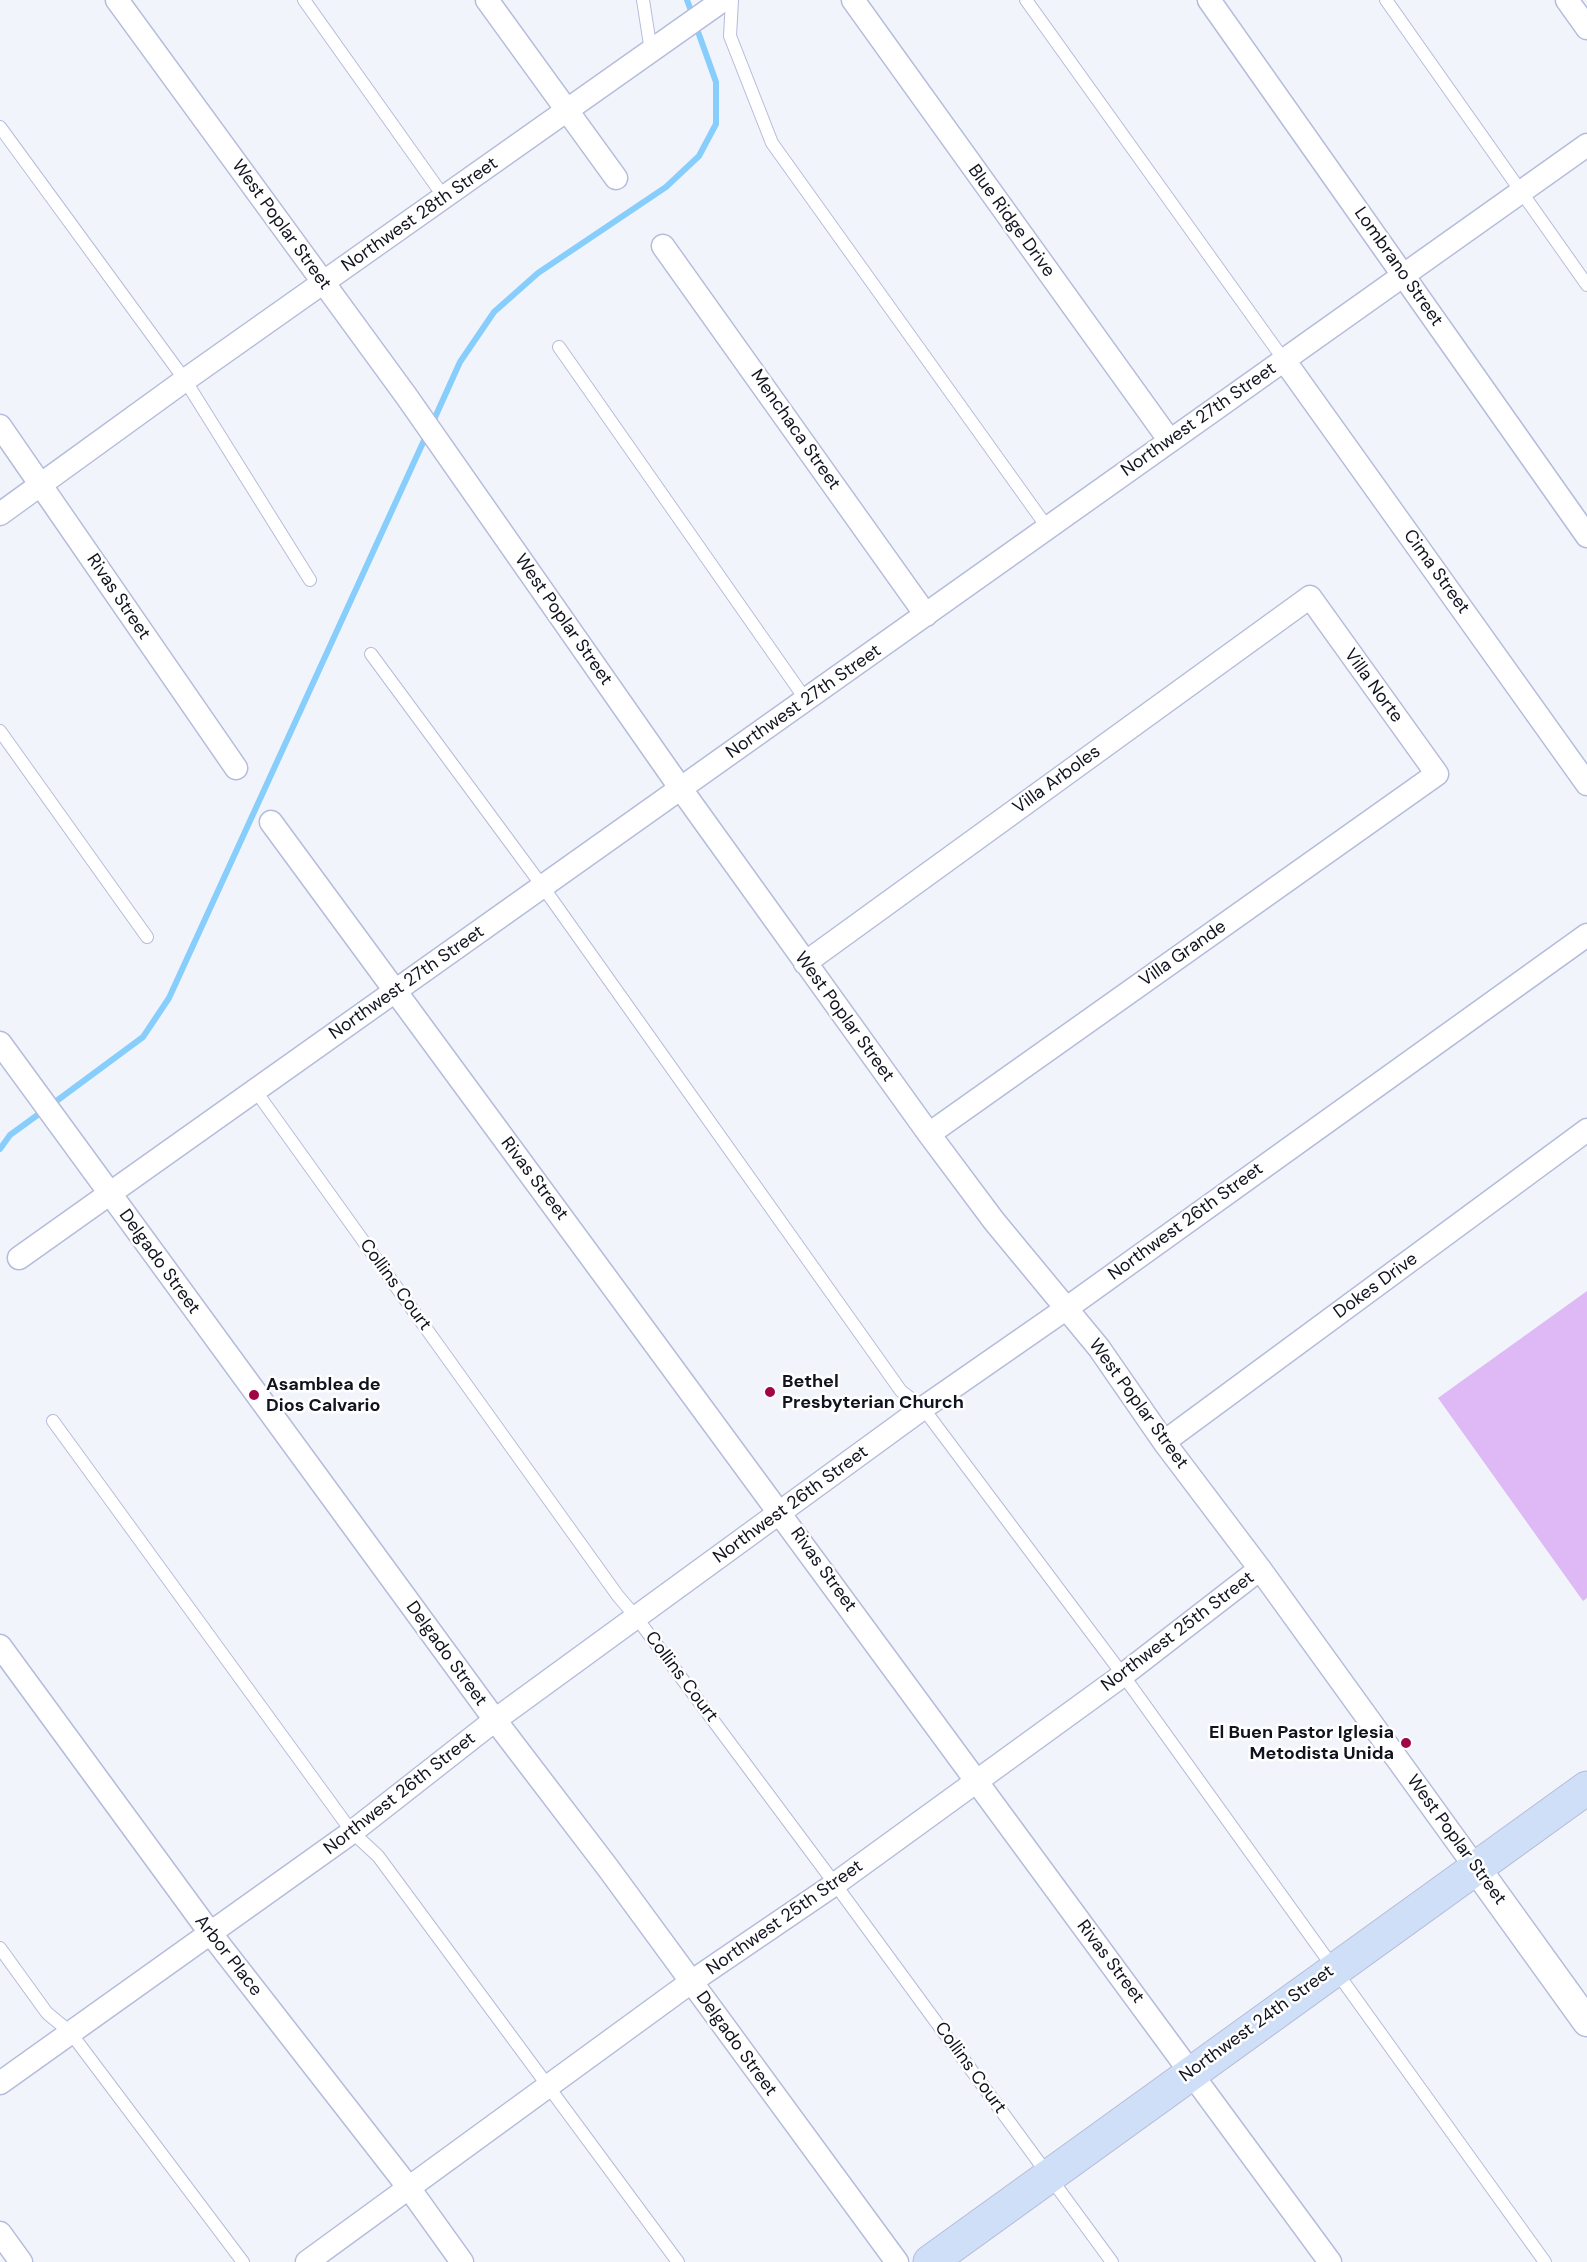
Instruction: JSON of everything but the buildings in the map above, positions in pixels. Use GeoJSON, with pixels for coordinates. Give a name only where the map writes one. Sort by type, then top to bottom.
{"type":"FeatureCollection","features":[{"type":"Feature","properties":{"kind":"main road","name":"Northwest 24th Street"},"geometry":{"type":"LineString","coordinates":[[930,2262],[1587,1788]]}},
{"type":"Feature","properties":{"kind":"street","name":"West Poplar Street"},"geometry":{"type":"LineString","coordinates":[[117,0],[407,397],[681,789],[929,1134],[994,1221],[1099,1348],[1164,1442],[1260,1569],[1587,2022]]}},
{"type":"Feature","properties":{"kind":"street"},"geometry":{"type":"LineString","coordinates":[[487,0],[616,178]]}},
{"type":"Feature","properties":{"kind":"street","name":"Blue Ridge Drive"},"geometry":{"type":"LineString","coordinates":[[853,0],[1170,441]]}},
{"type":"Feature","properties":{"kind":"street","name":"Lombrano Street"},"geometry":{"type":"LineString","coordinates":[[1209,0],[1587,536]]}},
{"type":"Feature","properties":{"kind":"street"},"geometry":{"type":"LineString","coordinates":[[1567,0],[1587,28]]}},
{"type":"Feature","properties":{"kind":"street","name":"Northwest 28th Street"},"geometry":{"type":"LineString","coordinates":[[0,514],[185,380],[724,1]]}},
{"type":"Feature","properties":{"kind":"street","name":"Northwest 27th Street"},"geometry":{"type":"LineString","coordinates":[[19,1258],[1587,144]]}},
{"type":"Feature","properties":{"kind":"street","name":"Menchaca Street"},"geometry":{"type":"LineString","coordinates":[[663,246],[926,615]]}},
{"type":"Feature","properties":{"kind":"street","name":"Cima Street"},"geometry":{"type":"LineString","coordinates":[[1284,360],[1587,784]]}},
{"type":"Feature","properties":{"kind":"street","name":"Rivas Street"},"geometry":{"type":"LineString","coordinates":[[0,426],[236,768]]}},
{"type":"Feature","properties":{"kind":"street","name":"Villa Norte"},"geometry":{"type":"LineString","coordinates":[[1310,597],[1437,774]]}},
{"type":"Feature","properties":{"kind":"street","name":"Villa Arboles"},"geometry":{"type":"LineString","coordinates":[[805,963],[1310,597]]}},
{"type":"Feature","properties":{"kind":"street","name":"Villa Grande"},"geometry":{"type":"LineString","coordinates":[[929,1134],[1437,774]]}},
{"type":"Feature","properties":{"kind":"street","name":"Rivas Street"},"geometry":{"type":"LineString","coordinates":[[271,822],[782,1513],[1330,2262]]}},
{"type":"Feature","properties":{"kind":"street","name":"Northwest 26th Street"},"geometry":{"type":"LineString","coordinates":[[0,2083],[211,1935],[352,1832],[495,1720],[923,1408],[1067,1308],[1587,934]]}},
{"type":"Feature","properties":{"kind":"street","name":"Delgado Street"},"geometry":{"type":"LineString","coordinates":[[0,1043],[108,1194],[495,1720],[608,1868],[897,2262]]}},
{"type":"Feature","properties":{"kind":"street","name":"Dokes Drive"},"geometry":{"type":"LineString","coordinates":[[1164,1442],[1587,1130]]}},
{"type":"Feature","properties":{"kind":"street","name":"Northwest 25th Street"},"geometry":{"type":"LineString","coordinates":[[307,2262],[691,1982],[835,1884],[1123,1675],[1260,1569]]}},
{"type":"Feature","properties":{"kind":"street","name":"Arbor Place"},"geometry":{"type":"LineString","coordinates":[[0,1646],[211,1935],[409,2188],[462,2262]]}},
{"type":"Feature","properties":{"kind":"street"},"geometry":{"type":"LineString","coordinates":[[0,2233],[21,2262]]}},
{"type":"Feature","properties":{"kind":"lane"},"geometry":{"type":"LineString","coordinates":[[304,0],[444,197]]}},
{"type":"Feature","properties":{"kind":"lane"},"geometry":{"type":"LineString","coordinates":[[643,0],[651,51]]}},
{"type":"Feature","properties":{"kind":"lane"},"geometry":{"type":"LineString","coordinates":[[1026,0],[1284,360]]}},
{"type":"Feature","properties":{"kind":"lane"},"geometry":{"type":"LineString","coordinates":[[1386,0],[1587,285]]}},
{"type":"Feature","properties":{"kind":"lane"},"geometry":{"type":"LineString","coordinates":[[724,1],[730,36],[772,143],[1047,527]]}},
{"type":"Feature","properties":{"kind":"lane"},"geometry":{"type":"LineString","coordinates":[[0,127],[185,380],[310,580]]}},
{"type":"Feature","properties":{"kind":"lane"},"geometry":{"type":"LineString","coordinates":[[559,347],[806,700]]}},
{"type":"Feature","properties":{"kind":"lane"},"geometry":{"type":"LineString","coordinates":[[370,654],[543,887],[901,1391],[923,1408],[1123,1675],[1545,2262]]}},
{"type":"Feature","properties":{"kind":"lane"},"geometry":{"type":"LineString","coordinates":[[0,730],[147,937]]}},
{"type":"Feature","properties":{"kind":"lane","name":"Collins Court"},"geometry":{"type":"LineString","coordinates":[[255,1090],[618,1596],[835,1884],[1112,2262]]}},
{"type":"Feature","properties":{"kind":"lane"},"geometry":{"type":"LineString","coordinates":[[53,1421],[352,1832],[378,1856],[678,2262]]}},
{"type":"Feature","properties":{"kind":"lane"},"geometry":{"type":"LineString","coordinates":[[0,1948],[47,2013],[70,2032],[243,2262]]}},
{"type":"Feature","properties":{"kind":"shaded area"},"geometry":{"type":"Polygon","coordinates":[[[1587,1291],[1587,1598],[1583,1601],[1438,1398],[1587,1291]]]}},
{"type":"Feature","properties":{"kind":"waterway"},"geometry":{"type":"LineString","coordinates":[[687,0],[693,16]]}},
{"type":"Feature","properties":{"kind":"waterway"},"geometry":{"type":"LineString","coordinates":[[432,424],[460,362],[494,312],[538,273],[666,187],[699,156],[716,124],[716,82],[696,26]]}},
{"type":"Feature","properties":{"kind":"waterway"},"geometry":{"type":"LineString","coordinates":[[51,1105],[143,1037],[169,998],[426,436]]}},
{"type":"Feature","properties":{"kind":"waterway"},"geometry":{"type":"LineString","coordinates":[[0,1149],[10,1135],[43,1111]]}},
{"type":"Feature","properties":{"kind":"place","name":"Bethel Presbyterian Church"},"geometry":{"type":"Point","coordinates":[770,1392]}},
{"type":"Feature","properties":{"kind":"place","name":"Asamblea de Dios Calvario"},"geometry":{"type":"Point","coordinates":[254,1395]}},
{"type":"Feature","properties":{"kind":"place","name":"El Buen Pastor Iglesia Metodista Unida"},"geometry":{"type":"Point","coordinates":[1406,1743]}}]}
